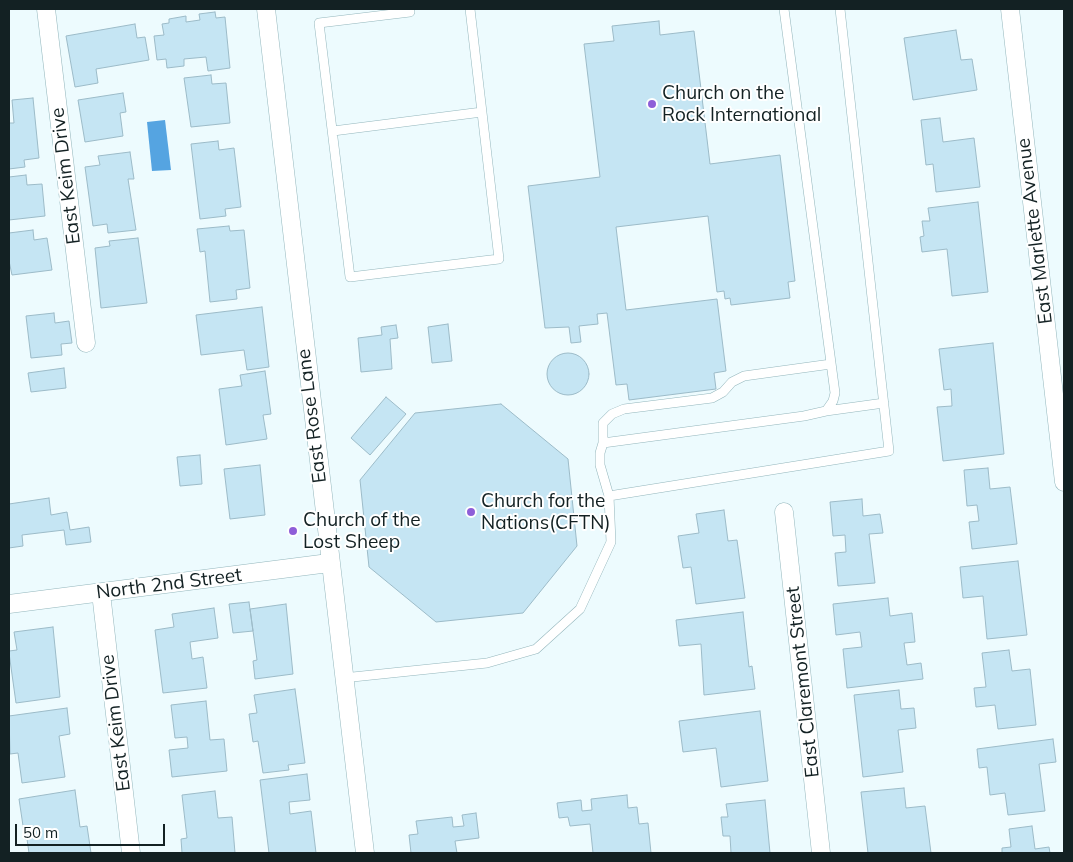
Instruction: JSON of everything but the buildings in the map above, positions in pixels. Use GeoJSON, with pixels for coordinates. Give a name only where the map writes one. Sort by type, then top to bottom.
{"type":"FeatureCollection","features":[{"type":"Feature","properties":{"kind":"street","name":"East Keim Drive"},"geometry":{"type":"LineString","coordinates":[[46,9],[86,343]]}},
{"type":"Feature","properties":{"kind":"street","name":"East Rose Lane"},"geometry":{"type":"LineString","coordinates":[[266,9],[329,564],[365,853]]}},
{"type":"Feature","properties":{"kind":"street","name":"East Marlette Avenue"},"geometry":{"type":"LineString","coordinates":[[1010,9],[1064,482]]}},
{"type":"Feature","properties":{"kind":"street","name":"East Claremont Street"},"geometry":{"type":"LineString","coordinates":[[784,512],[821,853]]}},
{"type":"Feature","properties":{"kind":"street","name":"North 2nd Street"},"geometry":{"type":"LineString","coordinates":[[9,604],[329,564]]}},
{"type":"Feature","properties":{"kind":"street","name":"East Keim Drive"},"geometry":{"type":"LineString","coordinates":[[101,593],[131,853]]}},
{"type":"Feature","properties":{"kind":"lane"},"geometry":{"type":"LineString","coordinates":[[410,12],[319,23],[350,277],[499,259],[470,9]]}},
{"type":"Feature","properties":{"kind":"lane"},"geometry":{"type":"LineString","coordinates":[[784,9],[835,394],[833,401],[826,410]]}},
{"type":"Feature","properties":{"kind":"lane"},"geometry":{"type":"LineString","coordinates":[[609,496],[889,451],[840,9]]}},
{"type":"Feature","properties":{"kind":"lane"},"geometry":{"type":"LineString","coordinates":[[333,131],[482,112]]}},
{"type":"Feature","properties":{"kind":"lane"},"geometry":{"type":"LineString","coordinates":[[343,678],[487,663],[536,649],[580,609],[611,542],[609,496],[600,465],[600,453],[603,443],[603,423],[612,414],[624,409],[712,398],[723,392],[732,382],[744,376],[831,364]]}},
{"type":"Feature","properties":{"kind":"lane"},"geometry":{"type":"LineString","coordinates":[[603,443],[804,416],[826,410],[884,403]]}},
{"type":"Feature","properties":{"kind":"water"},"geometry":{"type":"Polygon","coordinates":[[[165,120],[171,170],[152,171],[147,122],[165,120]]]}},
{"type":"Feature","properties":{"kind":"place","name":"Church on the Rock International"},"geometry":{"type":"Point","coordinates":[652,104]}},
{"type":"Feature","properties":{"kind":"place","name":"Church for the Nations(CFTN)"},"geometry":{"type":"Point","coordinates":[471,512]}},
{"type":"Feature","properties":{"kind":"place","name":"Church of the Lost Sheep"},"geometry":{"type":"Point","coordinates":[293,531]}}]}
